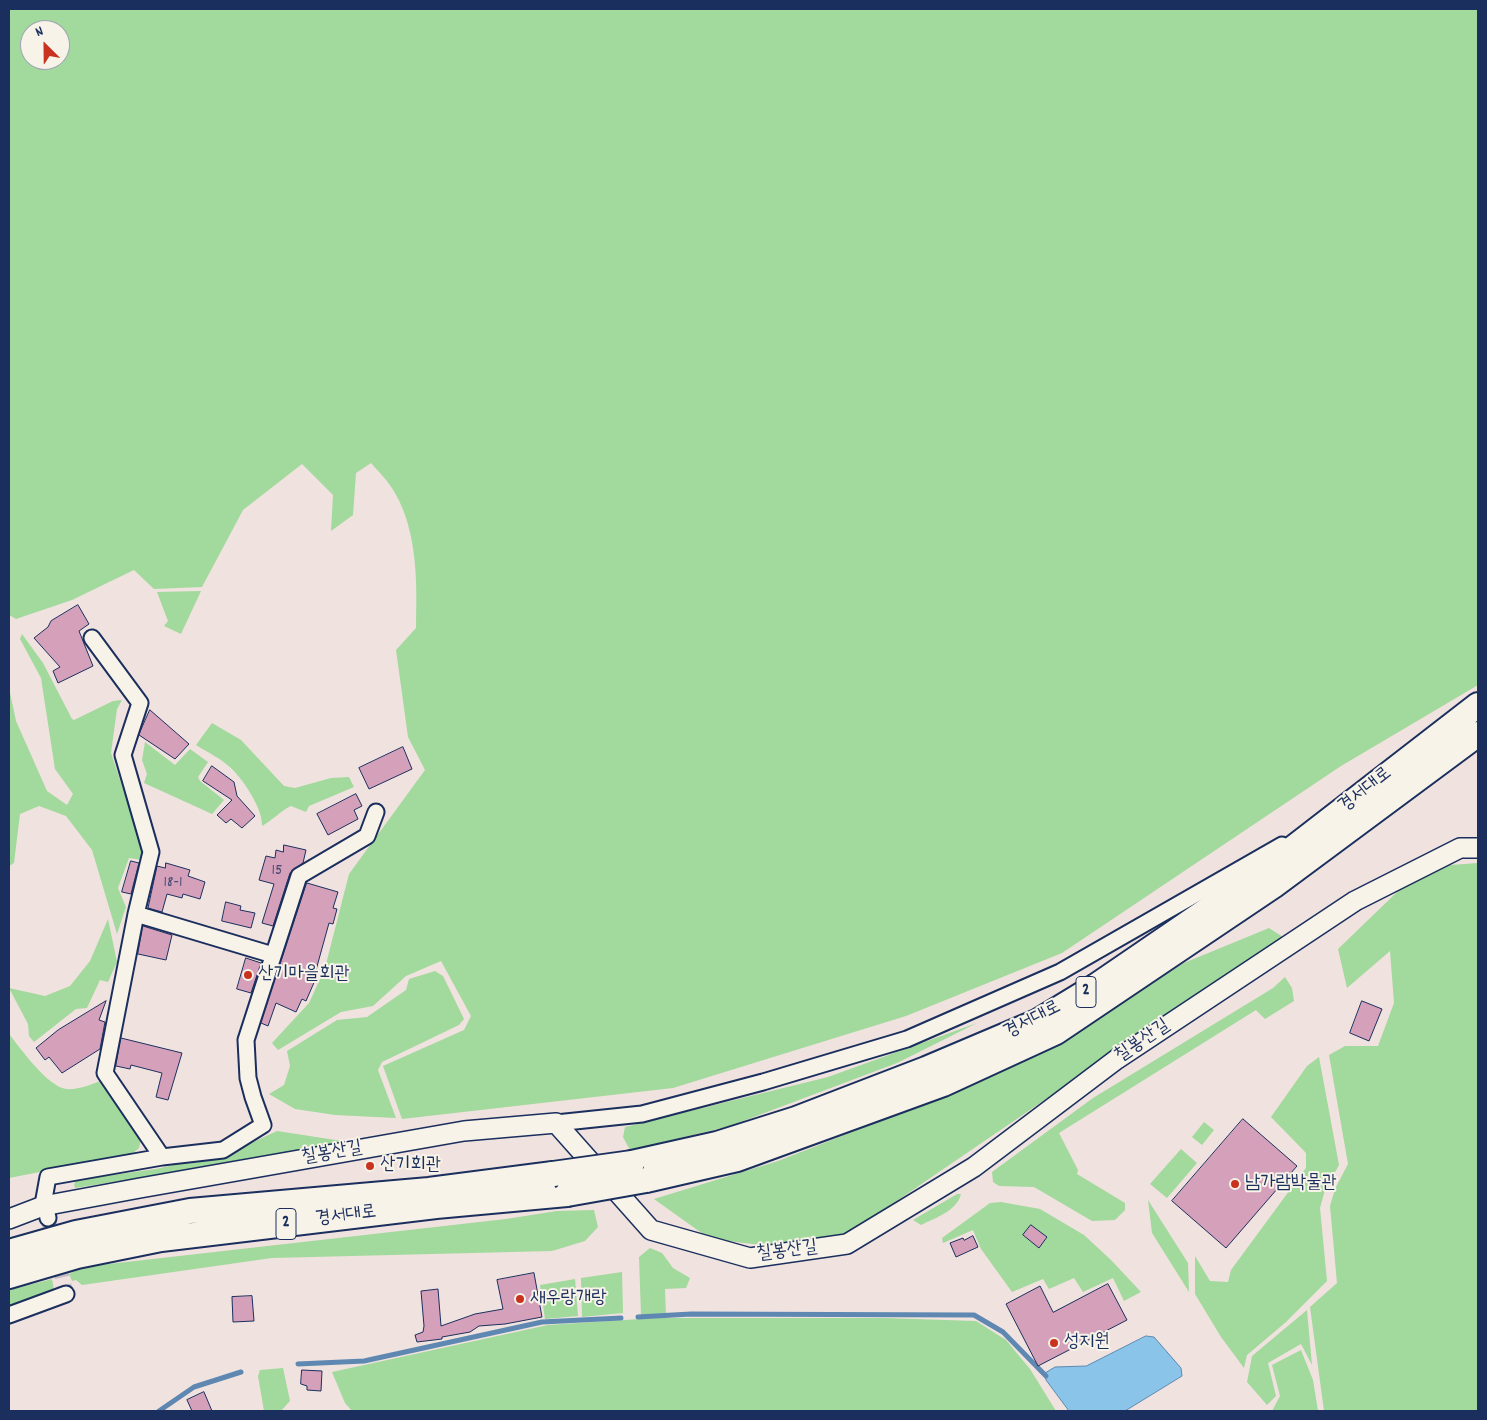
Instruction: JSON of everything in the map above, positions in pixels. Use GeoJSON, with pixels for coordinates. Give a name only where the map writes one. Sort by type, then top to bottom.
{"type":"FeatureCollection","features":[{"type":"Feature","properties":{"kind":"main road","name":"경서대로"},"geometry":{"type":"LineString","coordinates":[[9,1276],[78,1256],[161,1239],[436,1206],[568,1194],[639,1172],[717,1144],[796,1120],[926,1069],[1037,1022],[1096,986],[1257,876],[1478,705]]}},
{"type":"Feature","properties":{"kind":"main road","name":"경서대로"},"geometry":{"type":"LineString","coordinates":[[9,1252],[76,1233],[190,1211],[429,1190],[553,1174],[639,1172],[737,1159],[942,1084],[1056,1032],[1273,886],[1478,734]]}},
{"type":"Feature","properties":{"kind":"street"},"geometry":{"type":"LineString","coordinates":[[92,638],[140,703],[123,755],[151,852],[136,914],[105,1073],[162,1156]]}},
{"type":"Feature","properties":{"kind":"street"},"geometry":{"type":"LineString","coordinates":[[46,1212],[48,1176],[162,1156],[222,1150],[264,1125],[248,1078],[246,1040],[299,876],[367,836],[376,812]]}},
{"type":"Feature","properties":{"kind":"street"},"geometry":{"type":"LineString","coordinates":[[556,1123],[642,1114],[763,1082],[907,1039],[1060,972],[1339,812]]}},
{"type":"Feature","properties":{"kind":"street","name":"칠봉산길"},"geometry":{"type":"LineString","coordinates":[[9,1219],[464,1131],[556,1123],[651,1230],[750,1258],[847,1244],[974,1167],[1117,1059],[1355,901],[1460,848],[1478,848]]}},
{"type":"Feature","properties":{"kind":"street"},"geometry":{"type":"LineString","coordinates":[[136,914],[273,955]]}},
{"type":"Feature","properties":{"kind":"street"},"geometry":{"type":"LineString","coordinates":[[9,1315],[66,1294]]}},
{"type":"Feature","properties":{"kind":"green space"},"geometry":{"type":"Polygon","coordinates":[[[9,9],[1478,9],[1478,685],[1341,766],[1062,953],[906,1016],[673,1088],[402,1119],[383,1066],[464,1030],[471,1016],[441,961],[406,976],[373,1006],[341,1012],[278,1050],[272,1043],[309,1003],[325,968],[349,874],[425,770],[408,737],[396,650],[416,628],[416,576],[412,542],[403,508],[387,481],[371,463],[356,473],[353,515],[331,531],[333,495],[302,464],[243,510],[202,587],[154,589],[134,570],[72,600],[16,619],[9,615],[9,9]]]}},
{"type":"Feature","properties":{"kind":"green space"},"geometry":{"type":"Polygon","coordinates":[[[201,591],[181,634],[164,626],[168,621],[157,592],[201,591]]]}},
{"type":"Feature","properties":{"kind":"green space"},"geometry":{"type":"Polygon","coordinates":[[[22,634],[43,663],[72,719],[74,720],[113,701],[122,700],[117,709],[111,753],[143,849],[142,860],[129,858],[118,888],[126,907],[117,934],[92,850],[66,816],[39,806],[20,814],[14,863],[9,866],[9,688],[16,721],[47,791],[67,805],[73,794],[55,769],[41,678],[20,639],[22,634]]]}},
{"type":"Feature","properties":{"kind":"green space"},"geometry":{"type":"Polygon","coordinates":[[[212,723],[241,740],[284,786],[295,788],[331,778],[349,777],[354,787],[309,806],[306,812],[291,806],[262,826],[256,804],[237,774],[224,762],[196,745],[212,723]]]}},
{"type":"Feature","properties":{"kind":"green space"},"geometry":{"type":"Polygon","coordinates":[[[145,742],[175,765],[190,749],[208,762],[198,777],[200,781],[224,800],[212,814],[144,783],[147,774],[142,760],[145,742]]]}},
{"type":"Feature","properties":{"kind":"green space"},"geometry":{"type":"Polygon","coordinates":[[[1478,863],[1478,1411],[1324,1411],[1310,1307],[1337,1283],[1330,1206],[1335,1189],[1348,1164],[1329,1055],[1345,1046],[1378,1046],[1394,1003],[1390,951],[1347,988],[1338,949],[1423,867],[1478,863]]]}},
{"type":"Feature","properties":{"kind":"green space"},"geometry":{"type":"Polygon","coordinates":[[[108,919],[117,962],[108,982],[100,980],[87,1008],[76,1009],[34,1042],[29,1036],[28,1024],[9,988],[45,996],[70,986],[90,961],[108,919]]]}},
{"type":"Feature","properties":{"kind":"green space"},"geometry":{"type":"Polygon","coordinates":[[[1269,928],[1283,937],[841,1239],[779,1247],[710,1239],[654,1199],[778,1161],[934,1100],[1074,1032],[1184,963],[1269,928]]]}},
{"type":"Feature","properties":{"kind":"green space"},"geometry":{"type":"Polygon","coordinates":[[[435,971],[443,976],[464,1019],[459,1025],[382,1062],[378,1070],[396,1118],[335,1115],[295,1109],[269,1094],[284,1085],[290,1066],[287,1051],[337,1020],[367,1017],[406,990],[409,979],[435,971]]]}},
{"type":"Feature","properties":{"kind":"green space"},"geometry":{"type":"Polygon","coordinates":[[[1285,977],[1292,988],[1294,1001],[1265,1019],[1256,1010],[1059,1133],[1078,1170],[1077,1174],[1125,1203],[1125,1210],[1115,1220],[1092,1221],[1034,1187],[999,1186],[993,1182],[992,1172],[1093,1098],[1273,988],[1285,977]]]}},
{"type":"Feature","properties":{"kind":"green space"},"geometry":{"type":"Polygon","coordinates":[[[977,1023],[897,1063],[730,1126],[630,1150],[623,1137],[625,1127],[828,1077],[977,1023]]]}},
{"type":"Feature","properties":{"kind":"green space"},"geometry":{"type":"Polygon","coordinates":[[[9,1034],[35,1066],[59,1086],[66,1089],[75,1089],[100,1081],[106,1084],[141,1139],[139,1148],[132,1154],[9,1178],[9,1034]]]}},
{"type":"Feature","properties":{"kind":"green space"},"geometry":{"type":"Polygon","coordinates":[[[1319,1057],[1339,1165],[1325,1190],[1320,1208],[1327,1281],[1286,1322],[1247,1355],[1244,1368],[1221,1337],[1195,1294],[1195,1256],[1210,1281],[1228,1282],[1231,1270],[1306,1168],[1306,1153],[1271,1117],[1307,1066],[1319,1057]]]}},
{"type":"Feature","properties":{"kind":"green space"},"geometry":{"type":"Polygon","coordinates":[[[1204,1122],[1214,1130],[1202,1145],[1192,1137],[1204,1122]]]}},
{"type":"Feature","properties":{"kind":"green space"},"geometry":{"type":"Polygon","coordinates":[[[277,1131],[342,1141],[341,1147],[75,1188],[74,1185],[76,1180],[156,1169],[232,1152],[277,1131]]]}},
{"type":"Feature","properties":{"kind":"green space"},"geometry":{"type":"Polygon","coordinates":[[[1181,1149],[1197,1163],[1167,1198],[1150,1184],[1181,1149]]]}},
{"type":"Feature","properties":{"kind":"green space"},"geometry":{"type":"Polygon","coordinates":[[[957,1194],[961,1194],[959,1200],[945,1213],[921,1225],[913,1220],[957,1194]]]}},
{"type":"Feature","properties":{"kind":"green space"},"geometry":{"type":"Polygon","coordinates":[[[1148,1200],[1188,1263],[1189,1292],[1152,1233],[1148,1200]]]}},
{"type":"Feature","properties":{"kind":"green space"},"geometry":{"type":"Polygon","coordinates":[[[1001,1202],[1040,1209],[1084,1235],[1141,1292],[1124,1301],[1113,1278],[1083,1292],[1074,1278],[1049,1289],[1043,1279],[1012,1292],[981,1249],[973,1230],[943,1243],[942,1238],[990,1203],[1001,1202]]]}},
{"type":"Feature","properties":{"kind":"green space"},"geometry":{"type":"Polygon","coordinates":[[[594,1210],[598,1227],[585,1241],[552,1251],[272,1258],[82,1285],[76,1280],[72,1281],[69,1274],[82,1267],[506,1219],[557,1211],[594,1210]]]}},
{"type":"Feature","properties":{"kind":"green space"},"geometry":{"type":"Polygon","coordinates":[[[650,1248],[662,1253],[673,1268],[690,1278],[686,1288],[665,1289],[666,1316],[641,1315],[639,1257],[650,1248]]]}},
{"type":"Feature","properties":{"kind":"green space"},"geometry":{"type":"Polygon","coordinates":[[[622,1272],[623,1313],[582,1317],[581,1278],[622,1272]]]}},
{"type":"Feature","properties":{"kind":"green space"},"geometry":{"type":"Polygon","coordinates":[[[52,1279],[54,1290],[9,1306],[9,1290],[52,1279]]]}},
{"type":"Feature","properties":{"kind":"green space"},"geometry":{"type":"Polygon","coordinates":[[[575,1279],[578,1316],[545,1319],[540,1285],[575,1279]]]}},
{"type":"Feature","properties":{"kind":"green space"},"geometry":{"type":"Polygon","coordinates":[[[1307,1310],[1312,1365],[1301,1344],[1268,1363],[1276,1396],[1267,1405],[1247,1382],[1252,1356],[1307,1310]]]}},
{"type":"Feature","properties":{"kind":"green space"},"geometry":{"type":"Polygon","coordinates":[[[655,1318],[884,1318],[976,1321],[1006,1340],[1030,1369],[1056,1411],[352,1411],[345,1403],[332,1372],[548,1325],[655,1318]]]}},
{"type":"Feature","properties":{"kind":"green space"},"geometry":{"type":"Polygon","coordinates":[[[1301,1350],[1313,1380],[1318,1411],[1272,1411],[1280,1396],[1272,1365],[1301,1350]]]}},
{"type":"Feature","properties":{"kind":"green space"},"geometry":{"type":"Polygon","coordinates":[[[283,1368],[290,1401],[281,1411],[264,1411],[258,1376],[260,1370],[283,1368]]]}},
{"type":"Feature","properties":{"kind":"water"},"geometry":{"type":"Polygon","coordinates":[[[1146,1336],[1154,1337],[1181,1368],[1182,1376],[1125,1411],[1069,1411],[1046,1380],[1045,1373],[1055,1367],[1086,1366],[1146,1336]]]}},
{"type":"Feature","properties":{"kind":"building"},"geometry":{"type":"Polygon","coordinates":[[[78,605],[89,624],[79,631],[93,666],[58,683],[53,671],[60,667],[34,638],[48,627],[51,621],[78,605]]]}},
{"type":"Feature","properties":{"kind":"building"},"geometry":{"type":"Polygon","coordinates":[[[150,710],[189,744],[175,759],[139,735],[150,710]]]}},
{"type":"Feature","properties":{"kind":"building"},"geometry":{"type":"Polygon","coordinates":[[[403,747],[412,769],[369,789],[359,768],[403,747]]]}},
{"type":"Feature","properties":{"kind":"building"},"geometry":{"type":"Polygon","coordinates":[[[212,766],[234,782],[237,796],[255,816],[242,828],[231,819],[226,823],[217,815],[232,800],[203,781],[212,766]]]}},
{"type":"Feature","properties":{"kind":"building"},"geometry":{"type":"Polygon","coordinates":[[[356,794],[362,806],[354,810],[358,819],[328,835],[317,814],[356,794]]]}},
{"type":"Feature","properties":{"kind":"building"},"geometry":{"type":"Polygon","coordinates":[[[284,845],[306,850],[303,863],[290,873],[273,926],[262,923],[274,884],[259,880],[266,856],[275,858],[276,850],[283,852],[284,845]]]}},
{"type":"Feature","properties":{"kind":"building"},"geometry":{"type":"Polygon","coordinates":[[[131,861],[139,863],[131,894],[122,892],[131,861]]]}},
{"type":"Feature","properties":{"kind":"building"},"geometry":{"type":"Polygon","coordinates":[[[166,863],[190,870],[188,876],[205,882],[200,899],[183,894],[182,898],[167,894],[162,912],[148,908],[157,866],[165,868],[166,863]]]}},
{"type":"Feature","properties":{"kind":"building"},"geometry":{"type":"Polygon","coordinates":[[[307,883],[338,892],[333,908],[337,909],[333,924],[329,923],[316,970],[319,971],[306,1001],[302,999],[296,1012],[276,1003],[268,1026],[261,1023],[307,883]]]}},
{"type":"Feature","properties":{"kind":"building"},"geometry":{"type":"Polygon","coordinates":[[[226,902],[241,906],[240,910],[255,913],[251,928],[222,921],[226,902]]]}},
{"type":"Feature","properties":{"kind":"building"},"geometry":{"type":"Polygon","coordinates":[[[143,926],[172,935],[166,960],[138,954],[143,926]]]}},
{"type":"Feature","properties":{"kind":"building","name":"산기마을회관"},"geometry":{"type":"Polygon","coordinates":[[[246,958],[261,963],[251,993],[237,989],[246,958]]]}},
{"type":"Feature","properties":{"kind":"building"},"geometry":{"type":"Polygon","coordinates":[[[106,1001],[99,1020],[105,1022],[100,1049],[62,1073],[49,1057],[45,1060],[36,1048],[58,1030],[106,1001]]]}},
{"type":"Feature","properties":{"kind":"building"},"geometry":{"type":"Polygon","coordinates":[[[1362,1001],[1382,1009],[1369,1041],[1350,1033],[1362,1001]]]}},
{"type":"Feature","properties":{"kind":"building"},"geometry":{"type":"Polygon","coordinates":[[[121,1038],[182,1053],[168,1100],[156,1097],[162,1073],[131,1065],[130,1069],[116,1066],[121,1038]]]}},
{"type":"Feature","properties":{"kind":"building","name":"남가람박물관"},"geometry":{"type":"Polygon","coordinates":[[[1243,1119],[1297,1166],[1226,1248],[1172,1201],[1243,1119]]]}},
{"type":"Feature","properties":{"kind":"building"},"geometry":{"type":"Polygon","coordinates":[[[1031,1225],[1047,1237],[1039,1248],[1023,1235],[1031,1225]]]}},
{"type":"Feature","properties":{"kind":"building"},"geometry":{"type":"Polygon","coordinates":[[[973,1236],[978,1247],[956,1257],[950,1243],[973,1236]]]}},
{"type":"Feature","properties":{"kind":"building"},"geometry":{"type":"Polygon","coordinates":[[[534,1273],[542,1317],[505,1324],[479,1326],[470,1332],[442,1337],[442,1339],[417,1342],[415,1335],[423,1332],[424,1326],[421,1291],[438,1289],[441,1326],[475,1314],[503,1309],[497,1280],[534,1273]]]}},
{"type":"Feature","properties":{"kind":"building","name":"성지원"},"geometry":{"type":"Polygon","coordinates":[[[1108,1284],[1127,1320],[1038,1366],[1006,1304],[1040,1286],[1053,1312],[1108,1284]]]}},
{"type":"Feature","properties":{"kind":"building"},"geometry":{"type":"Polygon","coordinates":[[[252,1296],[254,1321],[233,1322],[232,1297],[252,1296]]]}},
{"type":"Feature","properties":{"kind":"building"},"geometry":{"type":"Polygon","coordinates":[[[302,1370],[322,1371],[321,1391],[307,1390],[307,1386],[301,1384],[302,1370]]]}},
{"type":"Feature","properties":{"kind":"building"},"geometry":{"type":"Polygon","coordinates":[[[204,1392],[212,1411],[192,1411],[187,1400],[204,1392]]]}},
{"type":"Feature","properties":{"kind":"waterway"},"geometry":{"type":"LineString","coordinates":[[638,1317],[691,1314],[974,1315],[1003,1332],[1046,1376]]}},
{"type":"Feature","properties":{"kind":"waterway"},"geometry":{"type":"LineString","coordinates":[[298,1364],[364,1361],[542,1322],[621,1318]]}},
{"type":"Feature","properties":{"kind":"waterway"},"geometry":{"type":"LineString","coordinates":[[159,1411],[194,1387],[241,1372]]}},
{"type":"Feature","properties":{"kind":"tunnel"},"geometry":{"type":"LineString","coordinates":[[48,1218],[66,1294]]}},
{"type":"Feature","properties":{"kind":"place","name":"산기마을회관"},"geometry":{"type":"Point","coordinates":[248,975]}},
{"type":"Feature","properties":{"kind":"place","name":"산기회관"},"geometry":{"type":"Point","coordinates":[370,1166]}},
{"type":"Feature","properties":{"kind":"place","name":"남가람박물관"},"geometry":{"type":"Point","coordinates":[1235,1184]}},
{"type":"Feature","properties":{"kind":"place","name":"새우랑개랑"},"geometry":{"type":"Point","coordinates":[520,1299]}},
{"type":"Feature","properties":{"kind":"place","name":"성지원"},"geometry":{"type":"Point","coordinates":[1054,1343]}}]}
